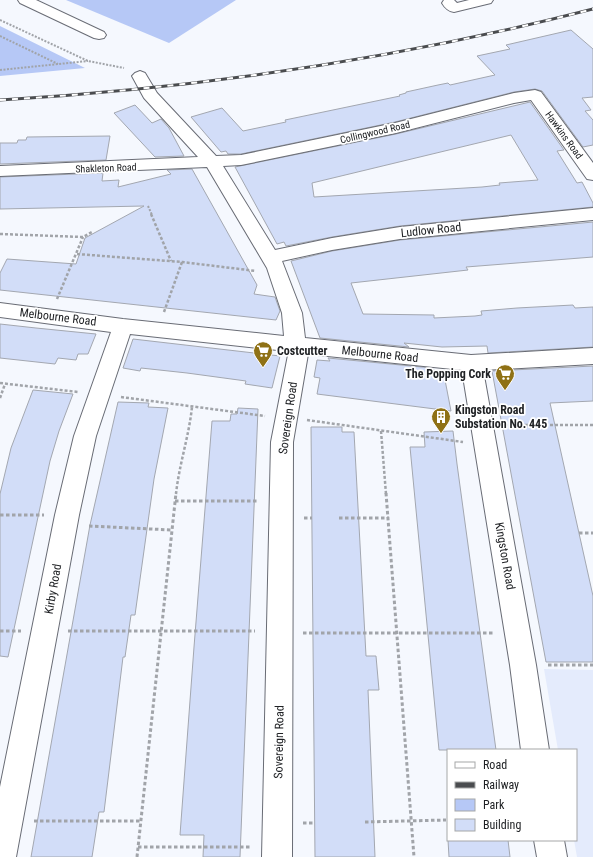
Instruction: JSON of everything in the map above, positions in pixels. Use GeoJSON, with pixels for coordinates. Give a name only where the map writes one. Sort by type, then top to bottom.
{"type":"FeatureCollection","features":[{"type":"Feature","properties":{"kind":"street"},"geometry":{"type":"LineString","coordinates":[[25,0],[99,35]]}},
{"type":"Feature","properties":{"kind":"street"},"geometry":{"type":"LineString","coordinates":[[449,3],[454,8],[486,0]]}},
{"type":"Feature","properties":{"kind":"street","name":"Sovereign Road"},"geometry":{"type":"LineString","coordinates":[[140,76],[150,95],[213,163],[273,263],[292,313],[294,344],[298,355],[282,442],[281,632],[277,852]]}},
{"type":"Feature","properties":{"kind":"street","name":"Collingwood Road"},"geometry":{"type":"LineString","coordinates":[[213,163],[241,160],[396,128],[514,98],[535,95]]}},
{"type":"Feature","properties":{"kind":"street","name":"Hawkins Road"},"geometry":{"type":"LineString","coordinates":[[535,95],[593,175]]}},
{"type":"Feature","properties":{"kind":"street","name":"Shakleton Road"},"geometry":{"type":"LineString","coordinates":[[0,171],[213,163]]}},
{"type":"Feature","properties":{"kind":"street","name":"Ludlow Road"},"geometry":{"type":"LineString","coordinates":[[273,263],[332,244],[400,233],[593,214]]}},
{"type":"Feature","properties":{"kind":"street","name":"Melbourne Road"},"geometry":{"type":"LineString","coordinates":[[0,310],[123,326],[471,363],[593,356]]}},
{"type":"Feature","properties":{"kind":"street","name":"Kirby Road"},"geometry":{"type":"LineString","coordinates":[[1,857],[66,520],[85,436],[98,394],[123,326]]}},
{"type":"Feature","properties":{"kind":"street","name":"Kingston Road"},"geometry":{"type":"LineString","coordinates":[[471,363],[518,634],[535,749]]}},
{"type":"Feature","properties":{"kind":"street"},"geometry":{"type":"LineString","coordinates":[[549,841],[552,857]]}},
{"type":"Feature","properties":{"kind":"path"},"geometry":{"type":"LineString","coordinates":[[0,20],[88,60],[120,66],[140,76]]}},
{"type":"Feature","properties":{"kind":"path"},"geometry":{"type":"LineString","coordinates":[[0,36],[58,64]]}},
{"type":"Feature","properties":{"kind":"path"},"geometry":{"type":"LineString","coordinates":[[0,70],[88,60]]}},
{"type":"Feature","properties":{"kind":"path"},"geometry":{"type":"LineString","coordinates":[[148,206],[171,261]]}},
{"type":"Feature","properties":{"kind":"path"},"geometry":{"type":"LineString","coordinates":[[0,234],[83,237],[92,232]]}},
{"type":"Feature","properties":{"kind":"path"},"geometry":{"type":"LineString","coordinates":[[49,316],[77,254],[83,237]]}},
{"type":"Feature","properties":{"kind":"path"},"geometry":{"type":"LineString","coordinates":[[77,254],[182,262],[263,272],[273,263]]}},
{"type":"Feature","properties":{"kind":"path"},"geometry":{"type":"LineString","coordinates":[[159,330],[165,308],[182,262]]}},
{"type":"Feature","properties":{"kind":"path"},"geometry":{"type":"LineString","coordinates":[[0,383],[259,415],[286,416],[456,442],[484,434],[593,425]]}},
{"type":"Feature","properties":{"kind":"path"},"geometry":{"type":"LineString","coordinates":[[0,398],[5,384]]}},
{"type":"Feature","properties":{"kind":"path"},"geometry":{"type":"LineString","coordinates":[[137,857],[160,631],[179,468],[190,424],[192,407]]}},
{"type":"Feature","properties":{"kind":"path"},"geometry":{"type":"LineString","coordinates":[[381,431],[389,518],[396,632],[414,857]]}},
{"type":"Feature","properties":{"kind":"path"},"geometry":{"type":"LineString","coordinates":[[175,501],[282,501]]}},
{"type":"Feature","properties":{"kind":"path"},"geometry":{"type":"LineString","coordinates":[[0,515],[172,530]]}},
{"type":"Feature","properties":{"kind":"path"},"geometry":{"type":"LineString","coordinates":[[339,518],[389,518]]}},
{"type":"Feature","properties":{"kind":"path"},"geometry":{"type":"LineString","coordinates":[[579,533],[593,533]]}},
{"type":"Feature","properties":{"kind":"path"},"geometry":{"type":"LineString","coordinates":[[0,631],[396,632],[518,634]]}},
{"type":"Feature","properties":{"kind":"path"},"geometry":{"type":"LineString","coordinates":[[523,665],[593,665]]}},
{"type":"Feature","properties":{"kind":"path"},"geometry":{"type":"LineString","coordinates":[[365,822],[446,820]]}},
{"type":"Feature","properties":{"kind":"path"},"geometry":{"type":"LineString","coordinates":[[8,821],[141,821]]}},
{"type":"Feature","properties":{"kind":"path"},"geometry":{"type":"LineString","coordinates":[[138,847],[277,852]]}},
{"type":"Feature","properties":{"kind":"shaded area"},"geometry":{"type":"Polygon","coordinates":[[[544,669],[593,670],[593,857],[577,857],[574,841],[577,841],[577,749],[558,749],[544,669]]]}},
{"type":"Feature","properties":{"kind":"green space"},"geometry":{"type":"Polygon","coordinates":[[[66,0],[236,0],[169,43],[66,0]]]}},
{"type":"Feature","properties":{"kind":"green space"},"geometry":{"type":"Polygon","coordinates":[[[0,26],[2,27],[85,68],[0,76],[0,26]]]}},
{"type":"Feature","properties":{"kind":"building"},"geometry":{"type":"Polygon","coordinates":[[[571,30],[593,49],[593,97],[582,98],[591,110],[585,111],[593,120],[593,145],[583,147],[542,91],[535,89],[514,92],[395,122],[241,154],[228,154],[226,151],[221,152],[191,117],[222,108],[243,131],[286,122],[285,120],[400,96],[399,95],[406,92],[448,83],[450,85],[495,75],[477,56],[510,49],[506,45],[571,30]]]}},
{"type":"Feature","properties":{"kind":"building"},"geometry":{"type":"Polygon","coordinates":[[[530,102],[564,150],[557,151],[577,183],[582,182],[593,203],[593,207],[400,226],[286,246],[284,242],[277,244],[235,167],[396,134],[530,102]],[[511,135],[312,183],[314,197],[482,187],[500,185],[499,183],[538,180],[511,135]]]}},
{"type":"Feature","properties":{"kind":"building"},"geometry":{"type":"Polygon","coordinates":[[[135,105],[152,123],[161,119],[169,128],[184,156],[155,157],[114,113],[135,105]]]}},
{"type":"Feature","properties":{"kind":"building"},"geometry":{"type":"Polygon","coordinates":[[[110,136],[106,160],[0,164],[0,143],[17,143],[18,140],[26,140],[27,137],[110,136]]]}},
{"type":"Feature","properties":{"kind":"building"},"geometry":{"type":"Polygon","coordinates":[[[192,169],[257,285],[254,294],[275,297],[280,311],[276,320],[0,290],[0,273],[7,259],[76,264],[85,238],[144,206],[0,209],[0,177],[103,173],[102,181],[119,180],[118,187],[171,174],[167,170],[192,169]]]}},
{"type":"Feature","properties":{"kind":"building"},"geometry":{"type":"Polygon","coordinates":[[[593,222],[593,257],[466,267],[468,270],[351,283],[363,314],[434,315],[434,318],[475,316],[482,315],[481,311],[517,308],[573,305],[575,308],[593,307],[593,347],[488,353],[487,346],[442,347],[404,343],[409,347],[320,338],[291,261],[332,251],[400,240],[593,222]]]}},
{"type":"Feature","properties":{"kind":"building"},"geometry":{"type":"Polygon","coordinates":[[[0,324],[96,334],[88,354],[78,354],[76,360],[58,358],[55,364],[0,358],[0,324]]]}},
{"type":"Feature","properties":{"kind":"building"},"geometry":{"type":"Polygon","coordinates":[[[133,339],[280,356],[272,388],[245,384],[246,381],[187,373],[141,368],[140,371],[123,368],[133,339]]]}},
{"type":"Feature","properties":{"kind":"building"},"geometry":{"type":"Polygon","coordinates":[[[328,358],[432,368],[445,380],[451,411],[317,394],[320,378],[314,377],[317,360],[330,361],[328,358]]]}},
{"type":"Feature","properties":{"kind":"building"},"geometry":{"type":"Polygon","coordinates":[[[593,366],[593,401],[550,403],[593,596],[593,662],[546,662],[492,371],[593,366]]]}},
{"type":"Feature","properties":{"kind":"building"},"geometry":{"type":"Polygon","coordinates":[[[33,390],[73,394],[59,431],[50,461],[8,657],[0,656],[0,494],[11,448],[33,390]]]}},
{"type":"Feature","properties":{"kind":"building"},"geometry":{"type":"Polygon","coordinates":[[[118,402],[149,403],[148,407],[168,408],[154,479],[135,615],[131,615],[125,657],[123,657],[104,812],[99,812],[92,857],[31,857],[90,525],[118,402]]]}},
{"type":"Feature","properties":{"kind":"building"},"geometry":{"type":"Polygon","coordinates":[[[238,408],[258,409],[240,857],[203,857],[204,835],[180,835],[194,647],[212,421],[230,421],[231,414],[237,414],[238,408]]]}},
{"type":"Feature","properties":{"kind":"building"},"geometry":{"type":"Polygon","coordinates":[[[311,427],[342,427],[342,432],[354,432],[366,656],[376,656],[379,690],[368,690],[375,857],[315,857],[311,427]]]}},
{"type":"Feature","properties":{"kind":"building"},"geometry":{"type":"Polygon","coordinates":[[[453,431],[496,749],[439,750],[410,447],[425,447],[424,432],[453,431]]]}},
{"type":"Feature","properties":{"kind":"building"},"geometry":{"type":"Polygon","coordinates":[[[448,841],[508,841],[510,857],[449,857],[448,841]]]}},
{"type":"Feature","properties":{"kind":"railway"},"geometry":{"type":"LineString","coordinates":[[0,100],[149,88],[298,69],[446,43],[593,9]]}},
{"type":"Feature","properties":{"kind":"place","name":"Costcutter"},"geometry":{"type":"Point","coordinates":[263,368]}},
{"type":"Feature","properties":{"kind":"place","name":"The Popping Cork"},"geometry":{"type":"Point","coordinates":[505,391]}},
{"type":"Feature","properties":{"kind":"place","name":"Kingston Road Substation No. 445"},"geometry":{"type":"Point","coordinates":[441,434]}}]}
